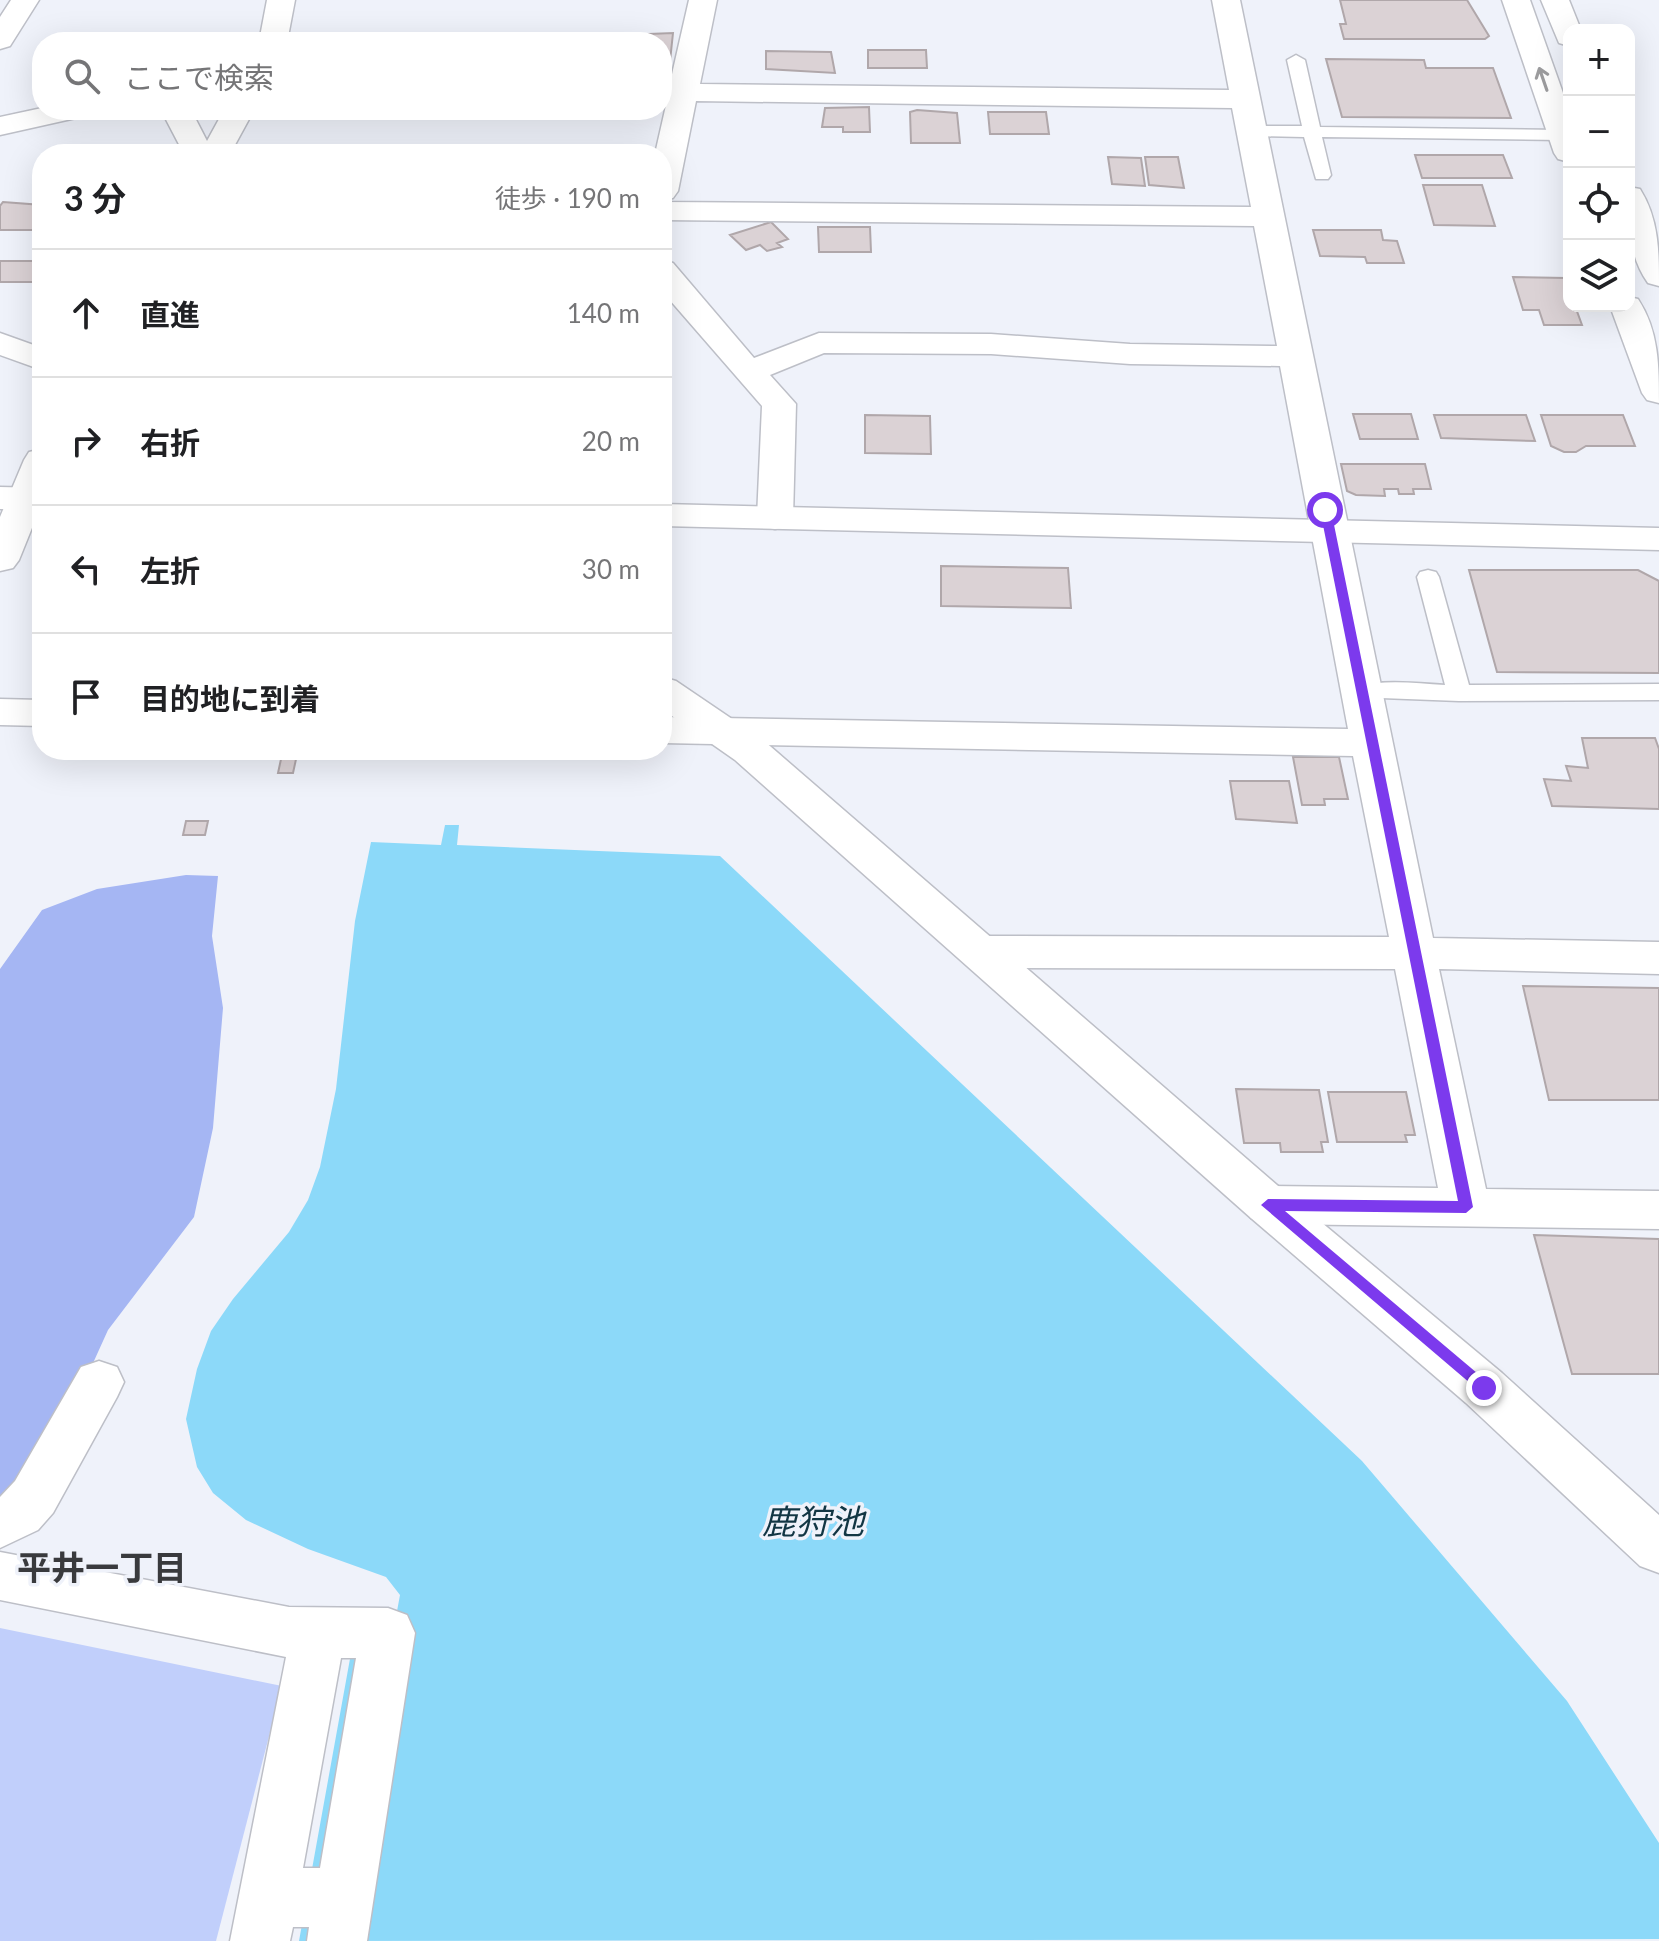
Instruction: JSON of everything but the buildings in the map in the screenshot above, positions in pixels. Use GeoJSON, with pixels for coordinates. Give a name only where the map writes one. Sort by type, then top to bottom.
{"type":"FeatureCollection","features":[{"type":"Feature","properties":{"kind":"street"},"geometry":{"type":"LineString","coordinates":[[0,40],[25,0]]}},
{"type":"Feature","properties":{"kind":"street"},"geometry":{"type":"LineString","coordinates":[[275,32],[281,0]]}},
{"type":"Feature","properties":{"kind":"street"},"geometry":{"type":"LineString","coordinates":[[703,0],[672,93],[1246,99]]}},
{"type":"Feature","properties":{"kind":"street"},"geometry":{"type":"LineString","coordinates":[[1226,0],[1371,743],[1466,1207]]}},
{"type":"Feature","properties":{"kind":"street"},"geometry":{"type":"LineString","coordinates":[[1516,0],[1563,135]]}},
{"type":"Feature","properties":{"kind":"street"},"geometry":{"type":"LineString","coordinates":[[1555,0],[1564,24]]}},
{"type":"Feature","properties":{"kind":"street"},"geometry":{"type":"LineString","coordinates":[[0,126],[32,119]]}},
{"type":"Feature","properties":{"kind":"street"},"geometry":{"type":"LineString","coordinates":[[181,120],[194,144]]}},
{"type":"Feature","properties":{"kind":"street"},"geometry":{"type":"LineString","coordinates":[[220,144],[234,120]]}},
{"type":"Feature","properties":{"kind":"street"},"geometry":{"type":"LineString","coordinates":[[667,144],[669,120]]}},
{"type":"Feature","properties":{"kind":"street"},"geometry":{"type":"LineString","coordinates":[[672,211],[1267,217]]}},
{"type":"Feature","properties":{"kind":"street"},"geometry":{"type":"LineString","coordinates":[[1635,212],[1659,276]]}},
{"type":"Feature","properties":{"kind":"street"},"geometry":{"type":"LineString","coordinates":[[672,282],[779,404],[775,518]]}},
{"type":"Feature","properties":{"kind":"street"},"geometry":{"type":"LineString","coordinates":[[1628,312],[1659,393]]}},
{"type":"Feature","properties":{"kind":"street"},"geometry":{"type":"LineString","coordinates":[[0,343],[32,356]]}},
{"type":"Feature","properties":{"kind":"street"},"geometry":{"type":"LineString","coordinates":[[748,372],[819,343],[991,344],[1130,354],[1295,356]]}},
{"type":"Feature","properties":{"kind":"street"},"geometry":{"type":"LineString","coordinates":[[0,560],[32,480]]}},
{"type":"Feature","properties":{"kind":"street"},"geometry":{"type":"LineString","coordinates":[[672,515],[1659,539]]}},
{"type":"Feature","properties":{"kind":"street"},"geometry":{"type":"LineString","coordinates":[[672,697],[749,750],[1268,1205],[1484,1388],[1659,1549]]}},
{"type":"Feature","properties":{"kind":"street"},"geometry":{"type":"LineString","coordinates":[[0,712],[32,713]]}},
{"type":"Feature","properties":{"kind":"street"},"geometry":{"type":"LineString","coordinates":[[672,730],[1371,743]]}},
{"type":"Feature","properties":{"kind":"street"},"geometry":{"type":"LineString","coordinates":[[982,952],[1413,953],[1659,958]]}},
{"type":"Feature","properties":{"kind":"street"},"geometry":{"type":"LineString","coordinates":[[1268,1205],[1659,1210]]}},
{"type":"Feature","properties":{"kind":"street"},"geometry":{"type":"LineString","coordinates":[[0,1524],[19,1513],[34,1497],[99,1382]]}},
{"type":"Feature","properties":{"kind":"street"},"geometry":{"type":"LineString","coordinates":[[0,1576],[289,1632],[388,1633],[341,1919],[264,1920],[318,1633]]}},
{"type":"Feature","properties":{"kind":"lane"},"geometry":{"type":"LineString","coordinates":[[1296,60],[1322,175]]}},
{"type":"Feature","properties":{"kind":"lane"},"geometry":{"type":"LineString","coordinates":[[1252,131],[1563,144]]}},
{"type":"Feature","properties":{"kind":"lane"},"geometry":{"type":"LineString","coordinates":[[1428,577],[1459,693]]}},
{"type":"Feature","properties":{"kind":"lane"},"geometry":{"type":"LineString","coordinates":[[1363,692],[1386,689],[1459,693],[1659,692]]}},
{"type":"Feature","properties":{"kind":"shaded area"},"geometry":{"type":"Polygon","coordinates":[[[186,875],[218,876],[212,936],[223,1008],[213,1128],[194,1217],[108,1330],[65,1425],[0,1509],[0,969],[42,910],[97,889],[186,875]]]}},
{"type":"Feature","properties":{"kind":"shaded area"},"geometry":{"type":"Polygon","coordinates":[[[0,1628],[282,1686],[216,1941],[0,1941],[0,1628]]]}},
{"type":"Feature","properties":{"kind":"water","name":"鹿狩池"},"geometry":{"type":"Polygon","coordinates":[[[445,825],[459,825],[457,845],[720,856],[1362,1461],[1567,1701],[1659,1843],[1659,1939],[299,1941],[357,1620],[395,1622],[400,1595],[386,1577],[308,1549],[246,1520],[213,1493],[197,1467],[186,1419],[197,1369],[211,1331],[233,1299],[289,1232],[308,1200],[320,1167],[336,1089],[355,921],[371,842],[441,845],[445,825]]]}},
{"type":"Feature","properties":{"kind":"district","name":"平井一丁目"},"geometry":{"type":"Point","coordinates":[102,1566]}},
{"type":"Feature","properties":{"kind":"route"},"geometry":{"type":"LineString","coordinates":[[1325,510],[1466,1207],[1268,1205],[1484,1388]]}}]}
